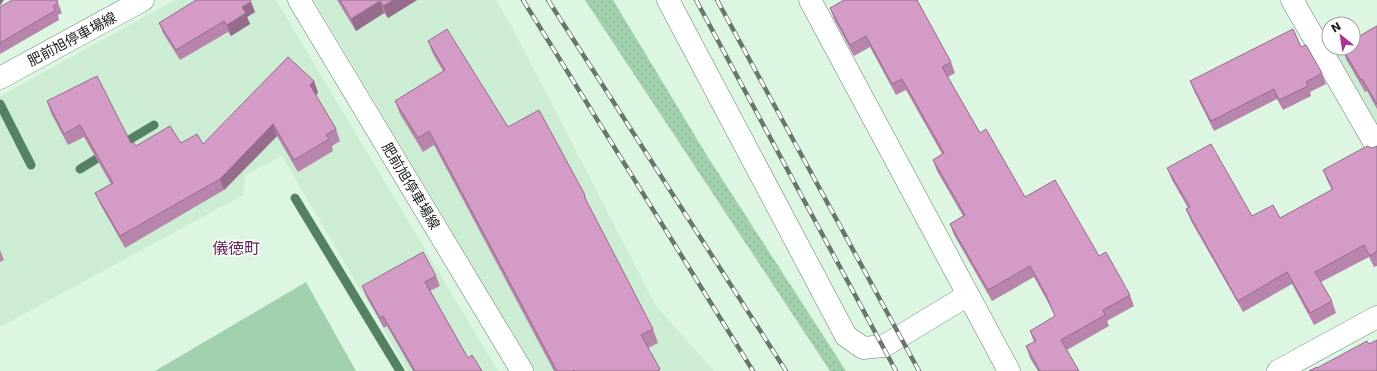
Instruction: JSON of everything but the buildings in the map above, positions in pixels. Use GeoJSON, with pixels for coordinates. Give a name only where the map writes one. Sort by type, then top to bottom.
{"type":"FeatureCollection","features":[{"type":"Feature","properties":{"kind":"street","name":"肥前旭停車場線"},"geometry":{"type":"LineString","coordinates":[[0,78],[143,0]]}},
{"type":"Feature","properties":{"kind":"street","name":"肥前旭停車場線"},"geometry":{"type":"LineString","coordinates":[[300,0],[522,371]]}},
{"type":"Feature","properties":{"kind":"street"},"geometry":{"type":"LineString","coordinates":[[668,0],[846,336],[863,348],[884,346],[968,295]]}},
{"type":"Feature","properties":{"kind":"street"},"geometry":{"type":"LineString","coordinates":[[810,0],[1009,371]]}},
{"type":"Feature","properties":{"kind":"street"},"geometry":{"type":"LineString","coordinates":[[1292,0],[1377,147]]}},
{"type":"Feature","properties":{"kind":"street"},"geometry":{"type":"LineString","coordinates":[[1278,371],[1377,317]]}},
{"type":"Feature","properties":{"kind":"shaded area"},"geometry":{"type":"Polygon","coordinates":[[[175,0],[276,0],[498,371],[408,371],[282,156],[245,175],[243,195],[0,327],[0,96],[175,0]]]}},
{"type":"Feature","properties":{"kind":"shaded area"},"geometry":{"type":"Polygon","coordinates":[[[314,0],[496,0],[511,25],[656,306],[714,371],[535,371],[314,0]]]}},
{"type":"Feature","properties":{"kind":"shaded area"},"geometry":{"type":"Polygon","coordinates":[[[585,0],[613,0],[706,154],[846,371],[830,371],[585,0]]]}},
{"type":"Feature","properties":{"kind":"shaded area"},"geometry":{"type":"Polygon","coordinates":[[[1377,24],[1377,125],[1337,56],[1361,56],[1361,33],[1377,24]]]}},
{"type":"Feature","properties":{"kind":"shaded area"},"geometry":{"type":"Polygon","coordinates":[[[306,282],[356,371],[155,371],[306,282]]]}},
{"type":"Feature","properties":{"kind":"waterway"},"geometry":{"type":"LineString","coordinates":[[0,104],[31,165]]}},
{"type":"Feature","properties":{"kind":"waterway"},"geometry":{"type":"LineString","coordinates":[[119,146],[154,125]]}},
{"type":"Feature","properties":{"kind":"waterway"},"geometry":{"type":"LineString","coordinates":[[80,169],[106,153]]}},
{"type":"Feature","properties":{"kind":"waterway"},"geometry":{"type":"LineString","coordinates":[[295,198],[400,371]]}},
{"type":"Feature","properties":{"kind":"railway"},"geometry":{"type":"LineString","coordinates":[[523,0],[753,371]]}},
{"type":"Feature","properties":{"kind":"railway"},"geometry":{"type":"LineString","coordinates":[[548,0],[786,371]]}},
{"type":"Feature","properties":{"kind":"railway"},"geometry":{"type":"LineString","coordinates":[[696,0],[896,371]]}},
{"type":"Feature","properties":{"kind":"railway"},"geometry":{"type":"LineString","coordinates":[[717,0],[919,371]]}},
{"type":"Feature","properties":{"kind":"district","name":"儀徳町"},"geometry":{"type":"Point","coordinates":[236,248]}}]}
